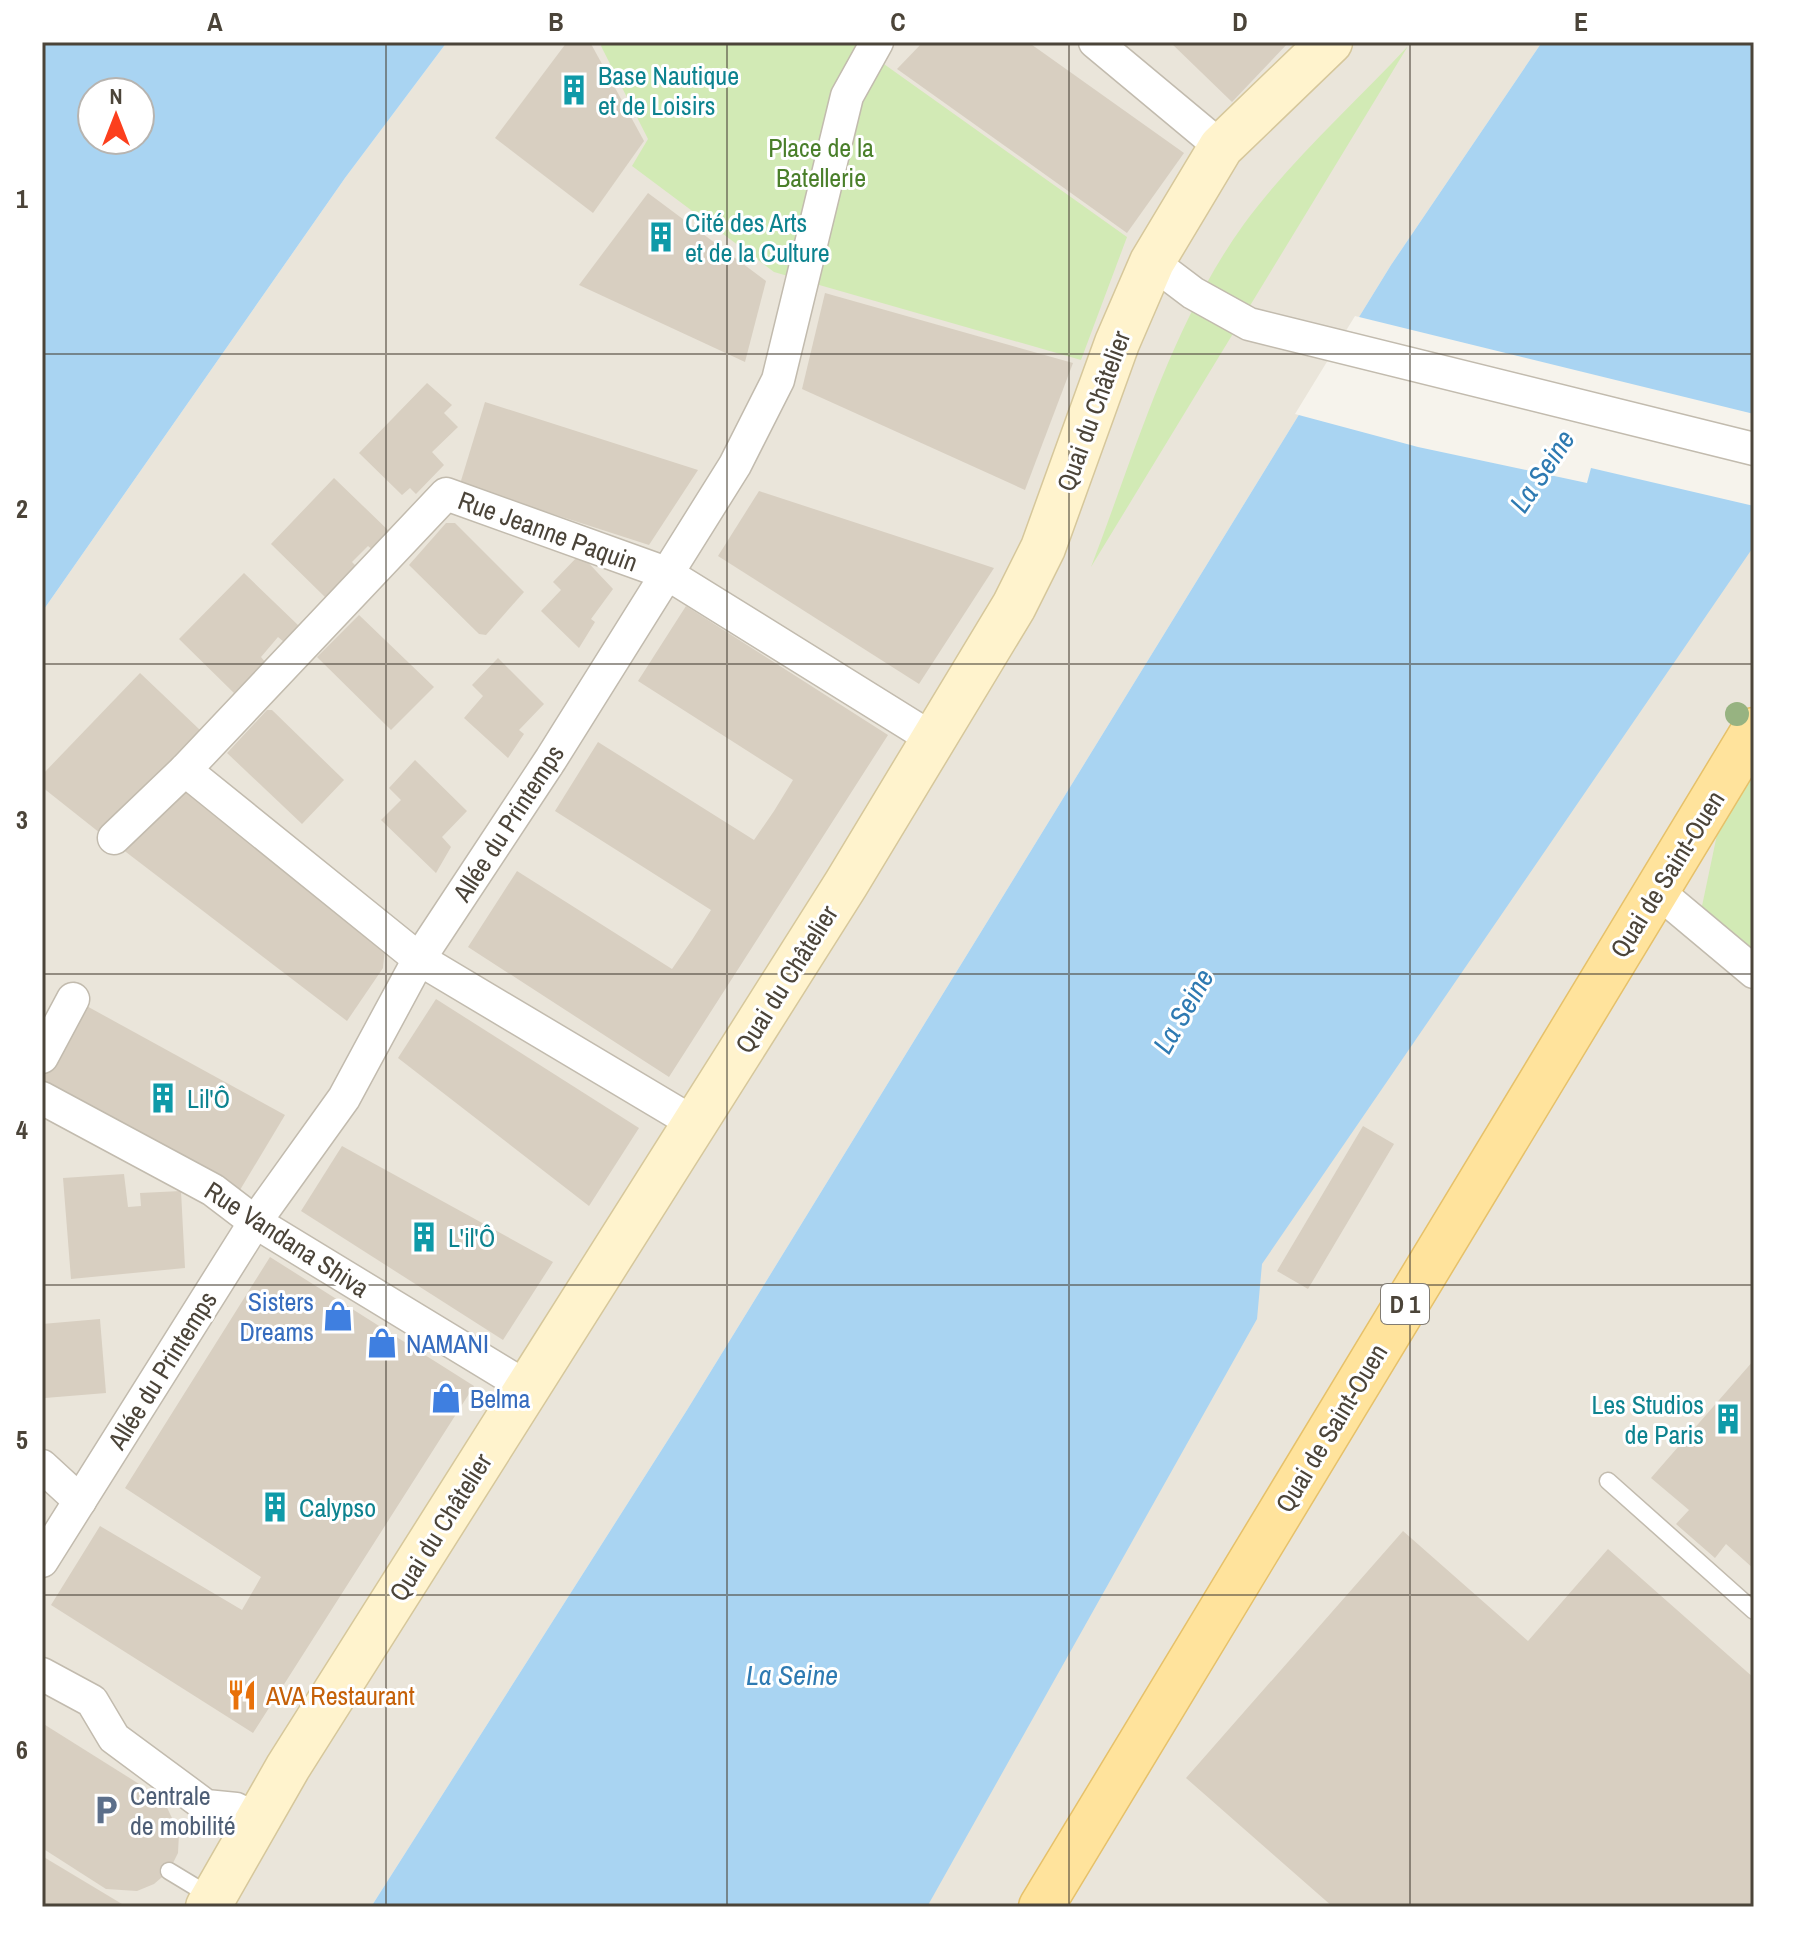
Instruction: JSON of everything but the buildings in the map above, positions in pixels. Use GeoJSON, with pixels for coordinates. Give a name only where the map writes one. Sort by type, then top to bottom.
{"type":"FeatureCollection","features":[{"type":"Feature","properties":{"kind":"main road","name":"Quai de Saint-Ouen"},"geometry":{"type":"LineString","coordinates":[[1049,1893],[1754,730]]}},
{"type":"Feature","properties":{"kind":"street","name":"Allée du Printemps"},"geometry":{"type":"LineString","coordinates":[[42,1561],[255,1222],[344,1098],[419,959],[735,465],[778,380],[847,96],[877,42]]}},
{"type":"Feature","properties":{"kind":"street"},"geometry":{"type":"LineString","coordinates":[[1095,42],[1221,147]]}},
{"type":"Feature","properties":{"kind":"street","name":"Quai du Châtelier"},"geometry":{"type":"LineString","coordinates":[[211,1902],[256,1819],[694,1123],[1031,576],[1117,343],[1152,262],[1221,147],[1277,86],[1330,42]]}},
{"type":"Feature","properties":{"kind":"street"},"geometry":{"type":"LineString","coordinates":[[1152,262],[1193,293],[1249,324],[1754,449]]}},
{"type":"Feature","properties":{"kind":"street","name":"Rue Jeanne Paquin"},"geometry":{"type":"LineString","coordinates":[[114,838],[185,770],[446,494],[666,573],[933,739]]}},
{"type":"Feature","properties":{"kind":"street"},"geometry":{"type":"LineString","coordinates":[[185,770],[419,959],[694,1123]]}},
{"type":"Feature","properties":{"kind":"street"},"geometry":{"type":"LineString","coordinates":[[1656,890],[1706,927],[1754,972]]}},
{"type":"Feature","properties":{"kind":"street"},"geometry":{"type":"LineString","coordinates":[[42,1057],[73,999]]}},
{"type":"Feature","properties":{"kind":"street","name":"Rue Vandana Shiva"},"geometry":{"type":"LineString","coordinates":[[42,1098],[213,1190],[255,1222],[528,1388]]}},
{"type":"Feature","properties":{"kind":"street"},"geometry":{"type":"LineString","coordinates":[[42,1466],[80,1501]]}},
{"type":"Feature","properties":{"kind":"street"},"geometry":{"type":"LineString","coordinates":[[42,1674],[92,1701],[114,1738],[206,1806],[236,1809],[256,1819]]}},
{"type":"Feature","properties":{"kind":"lane"},"geometry":{"type":"LineString","coordinates":[[1608,1481],[1754,1611]]}},
{"type":"Feature","properties":{"kind":"lane"},"geometry":{"type":"LineString","coordinates":[[169,1871],[211,1902]]}},
{"type":"Feature","properties":{"kind":"shaded area"},"geometry":{"type":"Polygon","coordinates":[[[447,42],[1542,42],[1391,265],[687,1410],[371,1907],[42,1907],[42,612],[345,178],[447,42]]]}},
{"type":"Feature","properties":{"kind":"shaded area"},"geometry":{"type":"Polygon","coordinates":[[[1754,155],[1754,1907],[678,1907],[1754,155]]]}},
{"type":"Feature","properties":{"kind":"green space","name":"Place de la Batellerie"},"geometry":{"type":"Polygon","coordinates":[[[603,42],[853,42],[1127,237],[1081,360],[774,272],[632,166],[648,139],[601,46],[603,42]]]}},
{"type":"Feature","properties":{"kind":"green space"},"geometry":{"type":"Polygon","coordinates":[[[1408,46],[1091,567],[1175,347],[1218,263],[1244,224],[1282,177],[1408,46]]]}},
{"type":"Feature","properties":{"kind":"green space"},"geometry":{"type":"Polygon","coordinates":[[[1754,769],[1754,955],[1718,925],[1720,922],[1702,906],[1719,825],[1754,769]]]}},
{"type":"Feature","properties":{"kind":"water"},"geometry":{"type":"Polygon","coordinates":[[[42,42],[447,42],[345,178],[42,612],[42,42]]]}},
{"type":"Feature","properties":{"kind":"water","name":"La Seine"},"geometry":{"type":"Polygon","coordinates":[[[1542,42],[1754,42],[1754,546],[1262,1264],[1257,1319],[927,1907],[371,1907],[687,1410],[1391,265],[1542,42]]]}},
{"type":"Feature","properties":{"kind":"pier"},"geometry":{"type":"Polygon","coordinates":[[[1355,316],[1754,414],[1754,506],[1591,468],[1587,483],[1418,447],[1295,414],[1355,316]]]}},
{"type":"Feature","properties":{"kind":"place","name":"Base Nautique et de Loisirs"},"geometry":{"type":"Point","coordinates":[574,90]}},
{"type":"Feature","properties":{"kind":"place","name":"Cité des Arts et de la Culture"},"geometry":{"type":"Point","coordinates":[661,237]}},
{"type":"Feature","properties":{"kind":"place","name":"Lil'Ô"},"geometry":{"type":"Point","coordinates":[163,1098]}},
{"type":"Feature","properties":{"kind":"place","name":"L'il'Ô"},"geometry":{"type":"Point","coordinates":[424,1237]}},
{"type":"Feature","properties":{"kind":"place","name":"Sisters Dreams"},"geometry":{"type":"Point","coordinates":[338,1316]}},
{"type":"Feature","properties":{"kind":"place","name":"NAMANI"},"geometry":{"type":"Point","coordinates":[382,1343]}},
{"type":"Feature","properties":{"kind":"place","name":"Belma"},"geometry":{"type":"Point","coordinates":[446,1398]}},
{"type":"Feature","properties":{"kind":"place","name":"Les Studios de Paris"},"geometry":{"type":"Point","coordinates":[1728,1419]}},
{"type":"Feature","properties":{"kind":"place","name":"Calypso"},"geometry":{"type":"Point","coordinates":[275,1507]}},
{"type":"Feature","properties":{"kind":"place","name":"AVA Restaurant"},"geometry":{"type":"Point","coordinates":[242,1695]}},
{"type":"Feature","properties":{"kind":"place","name":"Centrale de mobilité"},"geometry":{"type":"Point","coordinates":[106,1810]}}]}
